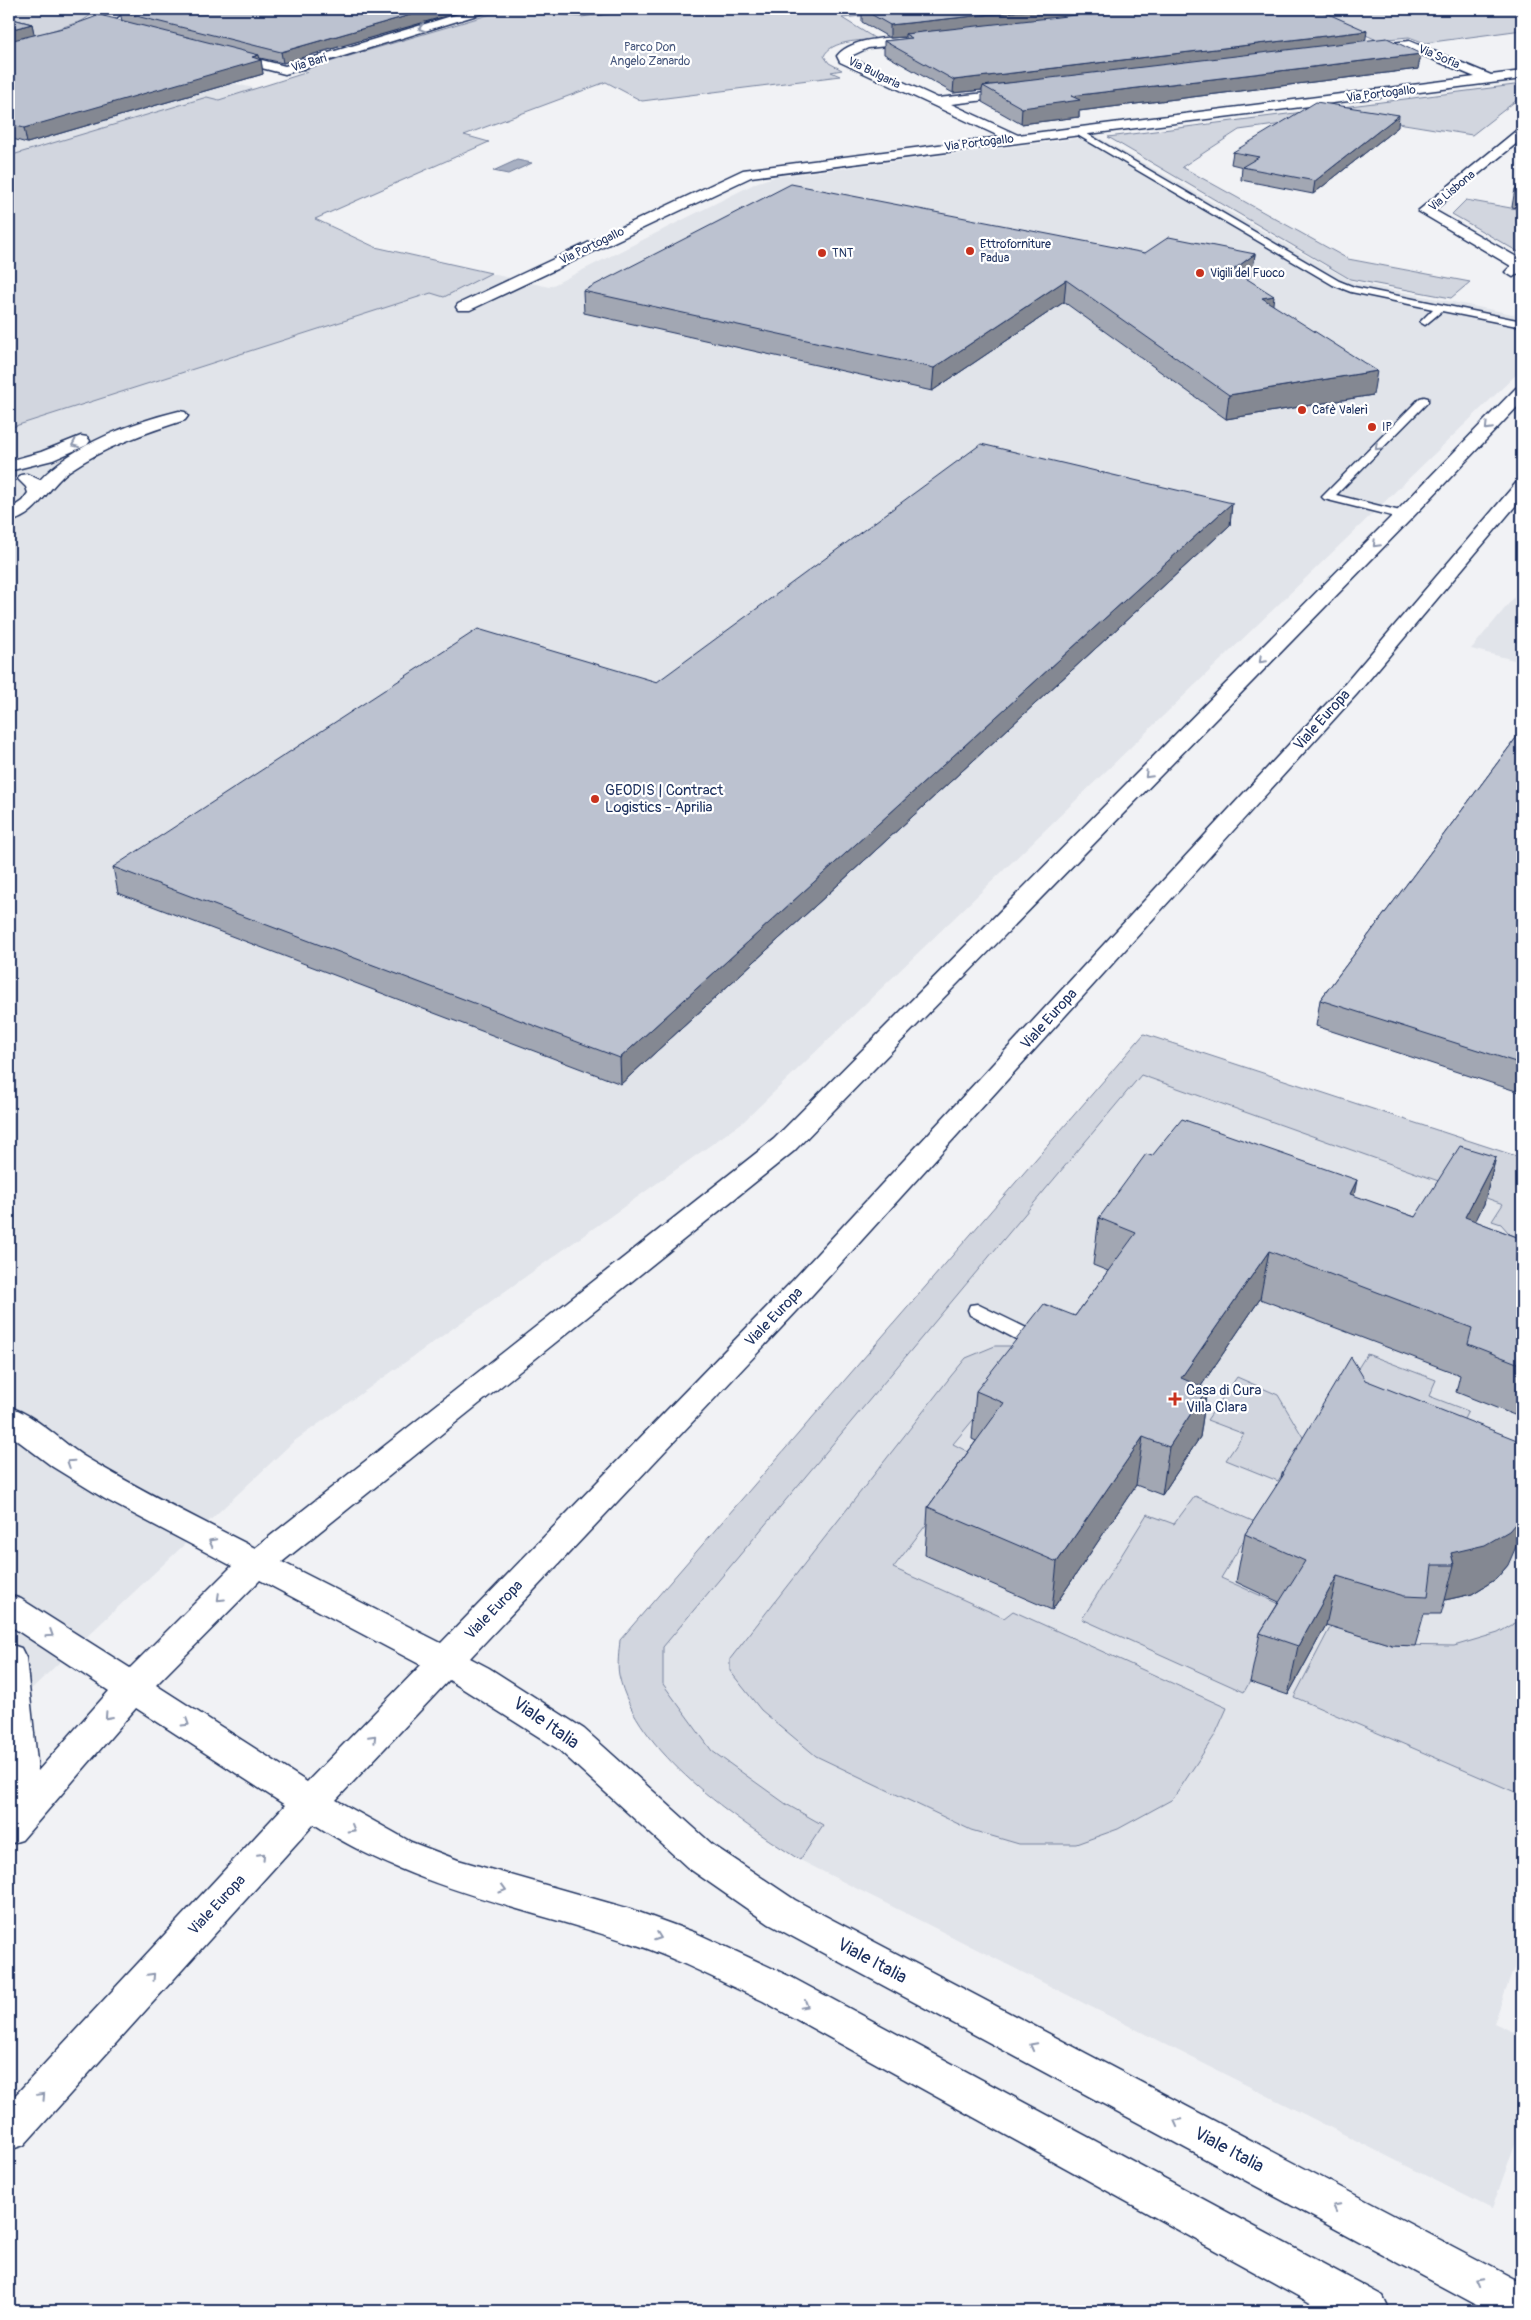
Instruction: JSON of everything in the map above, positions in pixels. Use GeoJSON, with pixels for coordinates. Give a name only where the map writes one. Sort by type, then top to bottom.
{"type":"FeatureCollection","features":[{"type":"Feature","properties":{"kind":"street"},"geometry":{"type":"LineString","coordinates":[[9,50],[102,23],[122,9]]}},
{"type":"Feature","properties":{"kind":"street","name":"Via Bari"},"geometry":{"type":"LineString","coordinates":[[218,53],[285,70],[486,9]]}},
{"type":"Feature","properties":{"kind":"street"},"geometry":{"type":"LineString","coordinates":[[565,9],[584,11],[611,9]]}},
{"type":"Feature","properties":{"kind":"street"},"geometry":{"type":"LineString","coordinates":[[102,23],[121,28]]}},
{"type":"Feature","properties":{"kind":"street","name":"Via Bulgaria"},"geometry":{"type":"LineString","coordinates":[[931,38],[852,48],[843,56],[844,59],[1016,139]]}},
{"type":"Feature","properties":{"kind":"street","name":"Via Sofia"},"geometry":{"type":"LineString","coordinates":[[1352,52],[1409,45],[1492,80]]}},
{"type":"Feature","properties":{"kind":"street","name":"Via Portogallo"},"geometry":{"type":"LineString","coordinates":[[464,307],[748,173],[1522,76]]}},
{"type":"Feature","properties":{"kind":"street"},"geometry":{"type":"LineString","coordinates":[[937,102],[1032,91]]}},
{"type":"Feature","properties":{"kind":"street","name":"Via Lisbona"},"geometry":{"type":"LineString","coordinates":[[1513,272],[1520,265],[1425,211],[1522,133]]}},
{"type":"Feature","properties":{"kind":"street"},"geometry":{"type":"LineString","coordinates":[[16,1820],[132,1689],[194,1623],[255,1565],[784,1145],[1404,515],[1522,392]]}},
{"type":"Feature","properties":{"kind":"street"},"geometry":{"type":"LineString","coordinates":[[9,528],[15,514],[33,502],[37,493],[61,469],[90,452],[139,429],[179,416]]}},
{"type":"Feature","properties":{"kind":"street"},"geometry":{"type":"LineString","coordinates":[[9,466],[47,456],[80,441],[106,434],[139,429]]}},
{"type":"Feature","properties":{"kind":"street"},"geometry":{"type":"LineString","coordinates":[[9,472],[23,477],[34,484],[37,493]]}},
{"type":"Feature","properties":{"kind":"street","name":"Viale Europa"},"geometry":{"type":"LineString","coordinates":[[9,2131],[310,1803],[810,1280],[1350,690],[1522,487]]}},
{"type":"Feature","properties":{"kind":"street","name":"Viale Italia"},"geometry":{"type":"LineString","coordinates":[[9,1418],[64,1459],[116,1492],[477,1678],[554,1726],[585,1751],[700,1856],[782,1912],[1522,2306]]}},
{"type":"Feature","properties":{"kind":"street"},"geometry":{"type":"LineString","coordinates":[[9,1608],[132,1689],[368,1838],[427,1865],[630,1926],[682,1946],[777,1989],[1368,2311]]}},
{"type":"Feature","properties":{"kind":"street"},"geometry":{"type":"LineString","coordinates":[[9,1658],[16,1820]]}},
{"type":"Feature","properties":{"kind":"lane"},"geometry":{"type":"LineString","coordinates":[[1077,131],[1336,283],[1351,289],[1440,308],[1501,324],[1522,324]]}},
{"type":"Feature","properties":{"kind":"lane"},"geometry":{"type":"LineString","coordinates":[[1425,322],[1440,308]]}},
{"type":"Feature","properties":{"kind":"lane"},"geometry":{"type":"LineString","coordinates":[[1404,515],[1328,497],[1424,400]]}},
{"type":"Feature","properties":{"kind":"lane"},"geometry":{"type":"LineString","coordinates":[[977,1310],[1043,1344]]}},
{"type":"Feature","properties":{"kind":"shaded area"},"geometry":{"type":"Polygon","coordinates":[[[57,44],[216,88],[232,83],[489,142],[315,220],[375,247],[549,287],[758,182],[774,177],[1096,136],[1353,282],[1522,316],[1522,369],[743,1122],[293,1442],[9,1710],[9,56],[57,44]]]}},
{"type":"Feature","properties":{"kind":"shaded area"},"geometry":{"type":"Polygon","coordinates":[[[1522,588],[1522,662],[1471,649],[1522,588]]]}},
{"type":"Feature","properties":{"kind":"shaded area","name":"Casa di Cura Villa Clara"},"geometry":{"type":"Polygon","coordinates":[[[1144,1034],[1522,1158],[1522,1946],[1494,2023],[1522,2036],[1522,2124],[1492,2209],[800,1860],[748,1827],[661,1751],[634,1714],[619,1674],[620,1640],[1144,1034]]]}},
{"type":"Feature","properties":{"kind":"green space"},"geometry":{"type":"Polygon","coordinates":[[[9,9],[100,9],[82,21],[35,36],[9,30],[9,9]]]}},
{"type":"Feature","properties":{"kind":"green space","name":"Parco Don Angelo Zanardo"},"geometry":{"type":"Polygon","coordinates":[[[508,9],[582,17],[631,9],[928,9],[842,18],[876,39],[847,42],[828,51],[824,56],[829,63],[842,70],[831,72],[840,76],[642,101],[606,82],[464,135],[489,142],[315,219],[375,247],[491,273],[444,297],[431,293],[9,428],[9,156],[207,97],[219,100],[308,72],[302,70],[508,9]]]}},
{"type":"Feature","properties":{"kind":"green space"},"geometry":{"type":"Polygon","coordinates":[[[1297,9],[1522,9],[1522,30],[1425,43],[1409,37],[1377,40],[1336,22],[1297,9]]]}},
{"type":"Feature","properties":{"kind":"green space"},"geometry":{"type":"Polygon","coordinates":[[[1522,84],[1522,96],[1472,135],[1349,115],[1239,130],[1182,167],[1348,259],[1470,282],[1451,298],[1350,279],[1108,137],[1522,84]]]}},
{"type":"Feature","properties":{"kind":"green space"},"geometry":{"type":"Polygon","coordinates":[[[1466,200],[1522,210],[1522,254],[1452,214],[1466,200]]]}},
{"type":"Feature","properties":{"kind":"green space"},"geometry":{"type":"Polygon","coordinates":[[[1144,1034],[1522,1158],[1522,1248],[1501,1224],[1492,1221],[1503,1204],[1141,1075],[663,1647],[663,1684],[712,1751],[786,1804],[823,1825],[800,1860],[720,1804],[692,1782],[667,1757],[646,1731],[629,1704],[619,1675],[620,1640],[1144,1034]]]}},
{"type":"Feature","properties":{"kind":"green space"},"geometry":{"type":"Polygon","coordinates":[[[995,1346],[1014,1346],[1032,1349],[953,1444],[978,1457],[893,1568],[1004,1618],[1013,1611],[1227,1708],[1215,1735],[1173,1799],[1118,1829],[1076,1844],[1019,1844],[971,1830],[816,1756],[761,1710],[730,1671],[730,1659],[951,1376],[966,1358],[995,1346]]]}},
{"type":"Feature","properties":{"kind":"green space"},"geometry":{"type":"Polygon","coordinates":[[[1367,1354],[1436,1380],[1429,1396],[1468,1411],[1447,1453],[1345,1389],[1367,1354]]]}},
{"type":"Feature","properties":{"kind":"green space"},"geometry":{"type":"Polygon","coordinates":[[[1237,1377],[1278,1395],[1304,1439],[1278,1481],[1226,1460],[1244,1434],[1207,1420],[1237,1377]]]}},
{"type":"Feature","properties":{"kind":"green space"},"geometry":{"type":"Polygon","coordinates":[[[1195,1496],[1255,1522],[1221,1578],[1291,1609],[1244,1692],[1082,1619],[1147,1514],[1174,1524],[1195,1496]]]}},
{"type":"Feature","properties":{"kind":"green space"},"geometry":{"type":"Polygon","coordinates":[[[1522,1619],[1522,1795],[1294,1697],[1331,1626],[1392,1645],[1454,1646],[1498,1633],[1522,1619]]]}},
{"type":"Feature","properties":{"kind":"water"},"geometry":{"type":"Polygon","coordinates":[[[517,160],[532,163],[508,174],[493,171],[517,160]]]}},
{"type":"Feature","properties":{"kind":"building"},"geometry":{"type":"Polygon","coordinates":[[[133,9],[431,9],[281,52],[120,12],[133,9]]]}},
{"type":"Feature","properties":{"kind":"building"},"geometry":{"type":"Polygon","coordinates":[[[862,9],[1040,9],[890,25],[862,9]]]}},
{"type":"Feature","properties":{"kind":"building"},"geometry":{"type":"Polygon","coordinates":[[[1130,9],[1317,9],[1367,31],[954,80],[884,41],[912,38],[905,34],[1130,9]]]}},
{"type":"Feature","properties":{"kind":"building"},"geometry":{"type":"Polygon","coordinates":[[[100,15],[259,55],[252,57],[261,60],[24,128],[9,124],[9,41],[67,27],[100,15]]]}},
{"type":"Feature","properties":{"kind":"building"},"geometry":{"type":"Polygon","coordinates":[[[9,18],[32,24],[9,30],[9,18]]]}},
{"type":"Feature","properties":{"kind":"building"},"geometry":{"type":"Polygon","coordinates":[[[1387,38],[1421,54],[1071,96],[1080,100],[1022,108],[983,86],[1387,38]]]}},
{"type":"Feature","properties":{"kind":"building"},"geometry":{"type":"Polygon","coordinates":[[[1316,102],[1399,115],[1315,181],[1242,167],[1259,157],[1233,152],[1316,102]]]}},
{"type":"Feature","properties":{"kind":"building"},"geometry":{"type":"Polygon","coordinates":[[[1522,183],[1522,190],[1515,189],[1522,183]]]}},
{"type":"Feature","properties":{"kind":"building"},"geometry":{"type":"Polygon","coordinates":[[[791,184],[1145,253],[1169,237],[1255,254],[1233,270],[1274,296],[1262,298],[1377,371],[1229,395],[1066,280],[934,368],[583,291],[791,184]]]}},
{"type":"Feature","properties":{"kind":"building","name":"GEODIS | Contract Logistics - Aprilia"},"geometry":{"type":"Polygon","coordinates":[[[981,444],[1232,503],[620,1058],[113,867],[478,629],[657,682],[981,444]]]}},
{"type":"Feature","properties":{"kind":"building"},"geometry":{"type":"Polygon","coordinates":[[[1522,730],[1522,1064],[1320,1000],[1522,730]]]}},
{"type":"Feature","properties":{"kind":"building"},"geometry":{"type":"Polygon","coordinates":[[[1182,1119],[1357,1180],[1350,1194],[1415,1217],[1460,1146],[1496,1157],[1465,1217],[1522,1239],[1522,1365],[1468,1344],[1472,1328],[1269,1251],[1181,1378],[1207,1389],[1169,1447],[1143,1437],[1057,1562],[928,1507],[1004,1403],[976,1391],[1044,1304],[1075,1316],[1136,1233],[1099,1218],[1146,1154],[1152,1156],[1182,1119]]]}},
{"type":"Feature","properties":{"kind":"building"},"geometry":{"type":"Polygon","coordinates":[[[1351,1357],[1365,1380],[1522,1442],[1522,1516],[1509,1531],[1485,1545],[1451,1553],[1454,1565],[1432,1565],[1428,1597],[1404,1596],[1337,1576],[1298,1646],[1260,1633],[1305,1561],[1245,1534],[1284,1474],[1282,1473],[1351,1357]]]}},
{"type":"Feature","properties":{"kind":"place","name":"Ettroforniture Padua"},"geometry":{"type":"Point","coordinates":[970,251]}},
{"type":"Feature","properties":{"kind":"place","name":"TNT"},"geometry":{"type":"Point","coordinates":[822,253]}},
{"type":"Feature","properties":{"kind":"place","name":"Vigili del Fuoco"},"geometry":{"type":"Point","coordinates":[1200,273]}},
{"type":"Feature","properties":{"kind":"place","name":"Cafè Valerì"},"geometry":{"type":"Point","coordinates":[1302,410]}},
{"type":"Feature","properties":{"kind":"place","name":"IP"},"geometry":{"type":"Point","coordinates":[1372,427]}},
{"type":"Feature","properties":{"kind":"place","name":"GEODIS | Contract Logistics - Aprilia"},"geometry":{"type":"Point","coordinates":[595,799]}},
{"type":"Feature","properties":{"kind":"place","name":"Casa di Cura Villa Clara"},"geometry":{"type":"Point","coordinates":[1175,1399]}}]}
